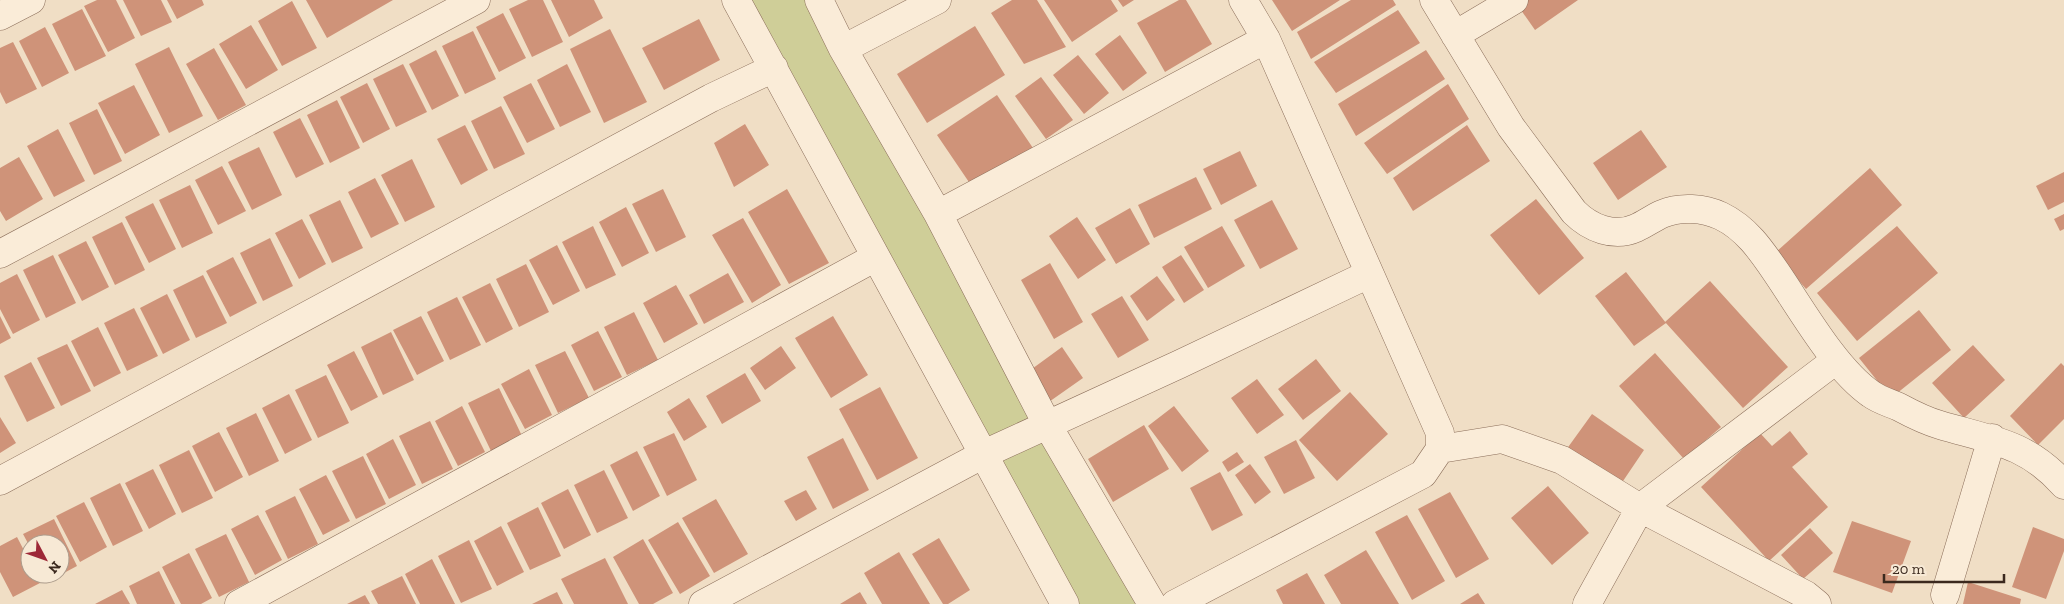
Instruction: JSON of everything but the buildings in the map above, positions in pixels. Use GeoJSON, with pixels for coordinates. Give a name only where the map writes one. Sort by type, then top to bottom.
{"type":"FeatureCollection","features":[{"type":"Feature","properties":{"kind":"street"},"geometry":{"type":"LineString","coordinates":[[0,16],[31,0]]}},
{"type":"Feature","properties":{"kind":"street"},"geometry":{"type":"LineString","coordinates":[[0,254],[476,0]]}},
{"type":"Feature","properties":{"kind":"street"},"geometry":{"type":"LineString","coordinates":[[736,0],[1065,604]]}},
{"type":"Feature","properties":{"kind":"street"},"geometry":{"type":"LineString","coordinates":[[819,0],[843,49],[938,214],[1048,426],[1152,604]]}},
{"type":"Feature","properties":{"kind":"street"},"geometry":{"type":"LineString","coordinates":[[843,49],[937,0]]}},
{"type":"Feature","properties":{"kind":"street"},"geometry":{"type":"LineString","coordinates":[[1175,604],[1423,474],[1440,449],[1440,433],[1266,39],[1243,0]]}},
{"type":"Feature","properties":{"kind":"street"},"geometry":{"type":"LineString","coordinates":[[1434,0],[1512,127],[1574,212],[1583,221],[1603,231],[1624,231],[1634,229],[1664,213],[1678,209],[1690,209],[1720,216],[1740,227],[1760,249],[1836,360],[1872,395],[1939,425],[1992,438],[2035,457],[2064,485]]}},
{"type":"Feature","properties":{"kind":"street"},"geometry":{"type":"LineString","coordinates":[[1455,34],[1514,0]]}},
{"type":"Feature","properties":{"kind":"street"},"geometry":{"type":"LineString","coordinates":[[938,214],[1266,39]]}},
{"type":"Feature","properties":{"kind":"street"},"geometry":{"type":"LineString","coordinates":[[0,481],[711,98],[774,68]]}},
{"type":"Feature","properties":{"kind":"street"},"geometry":{"type":"LineString","coordinates":[[239,604],[876,257]]}},
{"type":"Feature","properties":{"kind":"street"},"geometry":{"type":"LineString","coordinates":[[703,604],[984,454],[1048,426],[1369,274]]}},
{"type":"Feature","properties":{"kind":"street"},"geometry":{"type":"LineString","coordinates":[[1587,604],[1640,508],[1836,360]]}},
{"type":"Feature","properties":{"kind":"street"},"geometry":{"type":"LineString","coordinates":[[1945,595],[1992,438]]}},
{"type":"Feature","properties":{"kind":"street"},"geometry":{"type":"LineString","coordinates":[[1440,449],[1502,439],[1562,460],[1640,508],[1806,595],[1817,604]]}},
{"type":"Feature","properties":{"kind":"shaded area"},"geometry":{"type":"Polygon","coordinates":[[[736,0],[819,0],[1152,604],[1065,604],[736,0]]]}}]}
